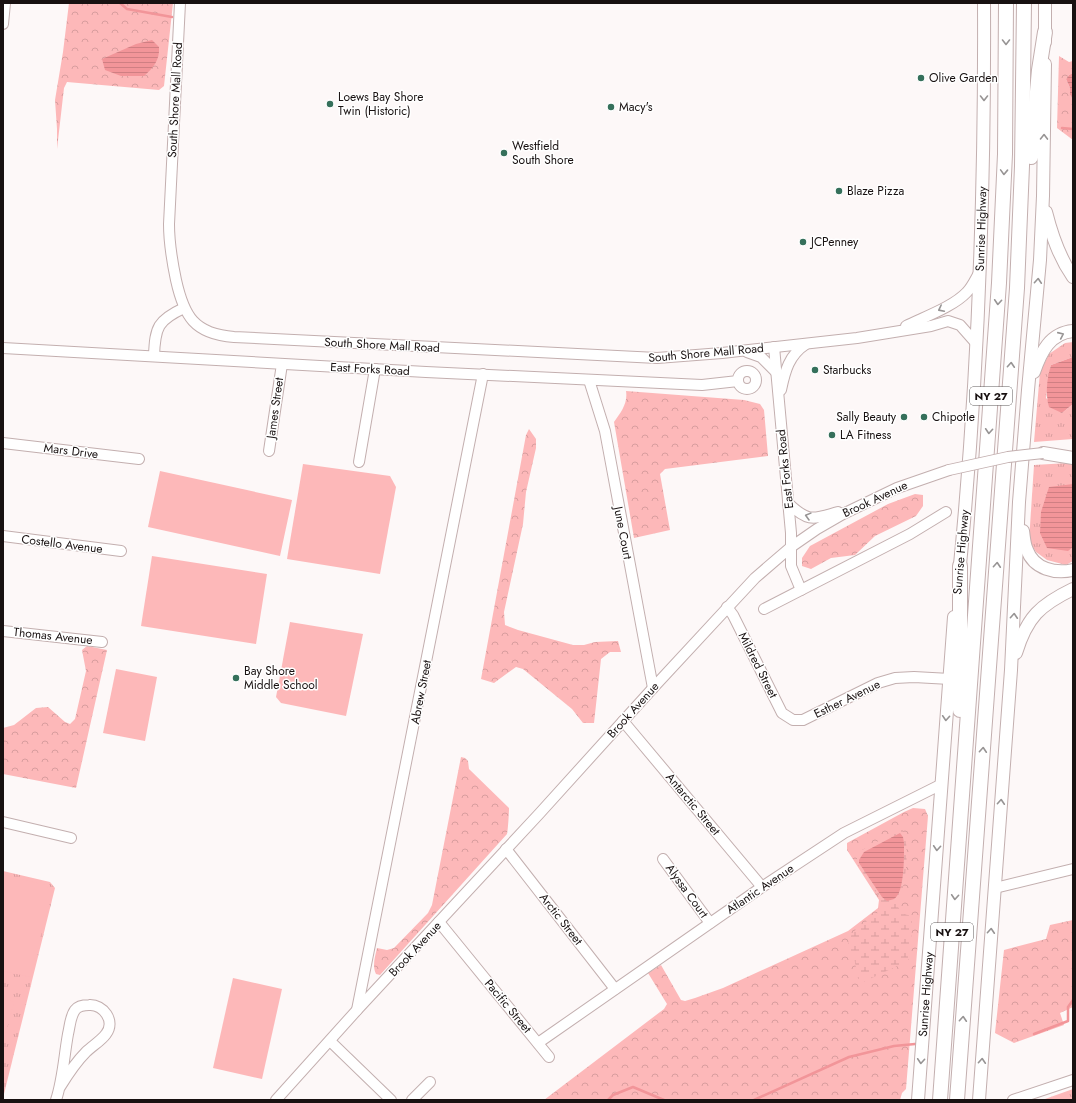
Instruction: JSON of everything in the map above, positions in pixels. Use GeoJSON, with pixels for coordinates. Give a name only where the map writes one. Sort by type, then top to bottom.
{"type":"FeatureCollection","features":[{"type":"Feature","properties":{"kind":"highway","name":"Sunrise Highway"},"geometry":{"type":"LineString","coordinates":[[939,1100],[942,1076],[1000,283],[1005,154],[1006,3]]}},
{"type":"Feature","properties":{"kind":"highway","name":"NY 27"},"geometry":{"type":"LineString","coordinates":[[957,1100],[1013,344],[1020,223],[1024,3]]}},
{"type":"Feature","properties":{"kind":"highway"},"geometry":{"type":"LineString","coordinates":[[1020,223],[1030,162],[1039,70],[1045,32]]}},
{"type":"Feature","properties":{"kind":"highway"},"geometry":{"type":"LineString","coordinates":[[960,566],[959,720],[963,789]]}},
{"type":"Feature","properties":{"kind":"highway"},"geometry":{"type":"LineString","coordinates":[[960,1058],[963,1100]]}},
{"type":"Feature","properties":{"kind":"main road","name":"Sunrise Highway"},"geometry":{"type":"LineString","coordinates":[[918,1100],[950,679],[970,453],[984,104],[984,3]]}},
{"type":"Feature","properties":{"kind":"main road"},"geometry":{"type":"LineString","coordinates":[[979,1100],[1011,670],[1019,502],[1038,280],[1043,196],[1045,3]]}},
{"type":"Feature","properties":{"kind":"main road"},"geometry":{"type":"LineString","coordinates":[[1043,196],[1055,245],[1073,277]]}},
{"type":"Feature","properties":{"kind":"main road"},"geometry":{"type":"LineString","coordinates":[[1028,390],[1038,359],[1044,348],[1055,337],[1064,332],[1073,331]]}},
{"type":"Feature","properties":{"kind":"main road"},"geometry":{"type":"LineString","coordinates":[[1043,453],[1073,458]]}},
{"type":"Feature","properties":{"kind":"main road"},"geometry":{"type":"LineString","coordinates":[[1019,502],[1024,540],[1032,559],[1043,568],[1050,570],[1073,570]]}},
{"type":"Feature","properties":{"kind":"main road"},"geometry":{"type":"LineString","coordinates":[[1011,670],[1021,640],[1032,618],[1046,604],[1073,589]]}},
{"type":"Feature","properties":{"kind":"street"},"geometry":{"type":"LineString","coordinates":[[3,24],[5,3]]}},
{"type":"Feature","properties":{"kind":"street","name":"South Shore Mall Road"},"geometry":{"type":"LineString","coordinates":[[180,3],[169,231],[172,264],[184,308],[194,322],[205,330],[214,334],[234,337],[648,358],[680,357],[857,338],[931,326],[948,321],[960,325],[975,342]]}},
{"type":"Feature","properties":{"kind":"street","name":"South Shore Mall Road"},"geometry":{"type":"LineString","coordinates":[[897,331],[944,308],[961,297],[970,287],[978,273]]}},
{"type":"Feature","properties":{"kind":"street"},"geometry":{"type":"LineString","coordinates":[[154,356],[156,334],[161,323],[166,317],[184,308]]}},
{"type":"Feature","properties":{"kind":"street"},"geometry":{"type":"LineString","coordinates":[[779,403],[788,364],[794,354],[807,343]]}},
{"type":"Feature","properties":{"kind":"street","name":"East Forks Road"},"geometry":{"type":"LineString","coordinates":[[774,347],[791,533],[791,566],[801,590]]}},
{"type":"Feature","properties":{"kind":"street","name":"East Forks Road"},"geometry":{"type":"LineString","coordinates":[[3,348],[589,380],[702,385],[738,381]]}},
{"type":"Feature","properties":{"kind":"street"},"geometry":{"type":"LineString","coordinates":[[743,350],[761,357],[776,372]]}},
{"type":"Feature","properties":{"kind":"street","name":"James Street"},"geometry":{"type":"LineString","coordinates":[[269,451],[282,364]]}},
{"type":"Feature","properties":{"kind":"street"},"geometry":{"type":"LineString","coordinates":[[358,462],[375,369]]}},
{"type":"Feature","properties":{"kind":"street","name":"Abrew Street"},"geometry":{"type":"LineString","coordinates":[[357,1010],[483,374]]}},
{"type":"Feature","properties":{"kind":"street","name":"June Court"},"geometry":{"type":"LineString","coordinates":[[589,380],[605,431],[653,688]]}},
{"type":"Feature","properties":{"kind":"street","name":"Mars Drive"},"geometry":{"type":"LineString","coordinates":[[3,443],[139,460]]}},
{"type":"Feature","properties":{"kind":"street","name":"Brook Avenue"},"geometry":{"type":"LineString","coordinates":[[276,1100],[727,607],[755,578],[791,547],[817,529],[858,506],[897,488],[950,470],[1008,458],[1043,453],[1073,451]]}},
{"type":"Feature","properties":{"kind":"street"},"geometry":{"type":"LineString","coordinates":[[788,504],[800,514],[810,518],[817,518],[858,506]]}},
{"type":"Feature","properties":{"kind":"street"},"geometry":{"type":"LineString","coordinates":[[764,609],[910,534],[946,512]]}},
{"type":"Feature","properties":{"kind":"street","name":"Costello Avenue"},"geometry":{"type":"LineString","coordinates":[[3,536],[121,551]]}},
{"type":"Feature","properties":{"kind":"street","name":"Mildred Street"},"geometry":{"type":"LineString","coordinates":[[727,607],[782,713],[793,720]]}},
{"type":"Feature","properties":{"kind":"street","name":"Thomas Avenue"},"geometry":{"type":"LineString","coordinates":[[3,631],[102,642]]}},
{"type":"Feature","properties":{"kind":"street","name":"Esther Avenue"},"geometry":{"type":"LineString","coordinates":[[793,720],[799,721],[811,717],[873,685],[890,679],[907,676],[950,679]]}},
{"type":"Feature","properties":{"kind":"street","name":"Antarctic Street"},"geometry":{"type":"LineString","coordinates":[[623,721],[762,887]]}},
{"type":"Feature","properties":{"kind":"street","name":"Atlantic Avenue"},"geometry":{"type":"LineString","coordinates":[[588,1008],[762,887],[844,833],[942,784]]}},
{"type":"Feature","properties":{"kind":"street"},"geometry":{"type":"LineString","coordinates":[[3,822],[71,838]]}},
{"type":"Feature","properties":{"kind":"street","name":"Arctic Street"},"geometry":{"type":"LineString","coordinates":[[506,849],[615,988]]}},
{"type":"Feature","properties":{"kind":"street","name":"Alyssa Court"},"geometry":{"type":"LineString","coordinates":[[663,859],[710,923]]}},
{"type":"Feature","properties":{"kind":"street"},"geometry":{"type":"LineString","coordinates":[[994,888],[1073,869]]}},
{"type":"Feature","properties":{"kind":"street","name":"Pacific Street"},"geometry":{"type":"LineString","coordinates":[[439,922],[538,1042],[588,1008]]}},
{"type":"Feature","properties":{"kind":"street"},"geometry":{"type":"LineString","coordinates":[[56,1100],[60,1087],[72,1016],[76,1009],[84,1005],[92,1004],[100,1006],[106,1012],[109,1019],[110,1025],[107,1034],[83,1055],[70,1070],[60,1087]]}},
{"type":"Feature","properties":{"kind":"street"},"geometry":{"type":"LineString","coordinates":[[330,1041],[391,1100]]}},
{"type":"Feature","properties":{"kind":"street"},"geometry":{"type":"LineString","coordinates":[[538,1042],[549,1057]]}},
{"type":"Feature","properties":{"kind":"street"},"geometry":{"type":"LineString","coordinates":[[1013,1100],[1073,1080]]}},
{"type":"Feature","properties":{"kind":"street"},"geometry":{"type":"LineString","coordinates":[[412,1100],[430,1082]]}},
{"type":"Feature","properties":{"kind":"green space"},"geometry":{"type":"Polygon","coordinates":[[[69,3],[173,3],[164,86],[159,90],[67,82],[64,88],[57,149],[55,100],[69,3]]]}},
{"type":"Feature","properties":{"kind":"green space"},"geometry":{"type":"Polygon","coordinates":[[[1059,56],[1069,62],[1073,61],[1073,73],[1066,79],[1070,88],[1070,95],[1073,99],[1073,140],[1057,128],[1059,56]]]}},
{"type":"Feature","properties":{"kind":"green space"},"geometry":{"type":"Polygon","coordinates":[[[1073,342],[1073,357],[1051,365],[1046,398],[1062,413],[1073,404],[1073,439],[1034,442],[1040,372],[1049,354],[1065,343],[1073,342]]]}},
{"type":"Feature","properties":{"kind":"green space"},"geometry":{"type":"Polygon","coordinates":[[[626,391],[744,400],[760,404],[764,410],[768,456],[665,469],[660,474],[670,530],[634,538],[614,422],[625,403],[626,391]]]}},
{"type":"Feature","properties":{"kind":"green space"},"geometry":{"type":"Polygon","coordinates":[[[529,429],[536,439],[536,448],[526,492],[523,524],[504,612],[505,625],[573,645],[618,641],[621,652],[610,652],[601,659],[594,723],[583,723],[572,709],[523,669],[516,667],[494,683],[481,679],[526,435],[529,429]]]}},
{"type":"Feature","properties":{"kind":"green space"},"geometry":{"type":"Polygon","coordinates":[[[303,464],[390,476],[396,487],[380,574],[287,559],[303,464]]]}},
{"type":"Feature","properties":{"kind":"green space"},"geometry":{"type":"Polygon","coordinates":[[[1073,464],[1073,561],[1066,565],[1047,560],[1036,552],[1029,541],[1034,465],[1073,464]]]}},
{"type":"Feature","properties":{"kind":"green space"},"geometry":{"type":"Polygon","coordinates":[[[160,471],[292,500],[280,556],[148,527],[160,471]]]}},
{"type":"Feature","properties":{"kind":"green space"},"geometry":{"type":"Polygon","coordinates":[[[915,494],[923,495],[923,506],[916,516],[875,536],[855,555],[831,558],[811,569],[802,566],[802,558],[810,546],[888,504],[915,494]]]}},
{"type":"Feature","properties":{"kind":"green space"},"geometry":{"type":"Polygon","coordinates":[[[152,556],[267,574],[256,644],[141,626],[152,556]]]}},
{"type":"Feature","properties":{"kind":"green space"},"geometry":{"type":"Polygon","coordinates":[[[290,622],[363,634],[346,716],[281,703],[276,697],[290,622]]]}},
{"type":"Feature","properties":{"kind":"green space"},"geometry":{"type":"Polygon","coordinates":[[[87,646],[107,650],[76,788],[3,774],[3,728],[14,725],[36,708],[48,707],[65,722],[70,724],[75,719],[86,671],[82,650],[87,646]]]}},
{"type":"Feature","properties":{"kind":"green space"},"geometry":{"type":"Polygon","coordinates":[[[116,669],[157,677],[145,741],[103,733],[116,669]]]}},
{"type":"Feature","properties":{"kind":"green space"},"geometry":{"type":"Polygon","coordinates":[[[461,757],[468,761],[469,769],[509,808],[507,834],[380,975],[376,974],[374,965],[377,948],[387,950],[394,948],[428,913],[432,905],[461,757]]]}},
{"type":"Feature","properties":{"kind":"green space"},"geometry":{"type":"Polygon","coordinates":[[[913,808],[925,809],[928,816],[906,1089],[902,1093],[900,1100],[544,1100],[664,1009],[667,1004],[648,973],[661,965],[681,1000],[685,1001],[723,988],[848,931],[878,908],[879,900],[847,850],[847,843],[913,808]]]}},
{"type":"Feature","properties":{"kind":"green space"},"geometry":{"type":"Polygon","coordinates":[[[902,828],[906,840],[907,862],[897,906],[904,914],[912,916],[911,947],[908,952],[908,961],[859,984],[854,957],[848,945],[850,937],[857,928],[877,914],[881,900],[857,864],[857,855],[862,850],[902,828]]]}},
{"type":"Feature","properties":{"kind":"green space"},"geometry":{"type":"Polygon","coordinates":[[[3,871],[50,882],[55,888],[3,1098],[3,871]]]}},
{"type":"Feature","properties":{"kind":"green space"},"geometry":{"type":"Polygon","coordinates":[[[3,875],[45,885],[52,890],[30,977],[3,971],[3,875]]]}},
{"type":"Feature","properties":{"kind":"green space"},"geometry":{"type":"Polygon","coordinates":[[[1073,920],[1073,1007],[1060,1013],[1064,1025],[1014,1043],[995,1033],[1004,950],[1046,939],[1050,925],[1073,920]]]}},
{"type":"Feature","properties":{"kind":"green space"},"geometry":{"type":"Polygon","coordinates":[[[233,978],[282,989],[262,1079],[213,1068],[233,978]]]}},
{"type":"Feature","properties":{"kind":"green space"},"geometry":{"type":"Polygon","coordinates":[[[3,999],[14,1002],[3,1044],[3,999]]]}},
{"type":"Feature","properties":{"kind":"green space"},"geometry":{"type":"Polygon","coordinates":[[[1073,1089],[1073,1100],[1043,1100],[1045,1099],[1073,1089]]]}},
{"type":"Feature","properties":{"kind":"shaded area"},"geometry":{"type":"Polygon","coordinates":[[[152,40],[159,47],[159,52],[153,67],[144,76],[121,76],[105,70],[102,59],[136,44],[152,40]]]}},
{"type":"Feature","properties":{"kind":"shaded area"},"geometry":{"type":"Polygon","coordinates":[[[1073,73],[1073,99],[1070,95],[1070,88],[1066,79],[1073,73]]]}},
{"type":"Feature","properties":{"kind":"shaded area"},"geometry":{"type":"Polygon","coordinates":[[[1073,357],[1073,404],[1062,413],[1049,407],[1047,391],[1048,375],[1051,365],[1073,357]]]}},
{"type":"Feature","properties":{"kind":"shaded area"},"geometry":{"type":"Polygon","coordinates":[[[1073,484],[1073,547],[1068,551],[1047,548],[1040,533],[1041,512],[1049,487],[1073,484]]]}},
{"type":"Feature","properties":{"kind":"shaded area"},"geometry":{"type":"Polygon","coordinates":[[[900,833],[903,837],[904,843],[902,882],[898,895],[894,899],[887,901],[882,897],[859,863],[859,860],[864,852],[900,833]]]}},
{"type":"Feature","properties":{"kind":"waterway"},"geometry":{"type":"LineString","coordinates":[[120,3],[127,9],[172,17]]}},
{"type":"Feature","properties":{"kind":"waterway"},"geometry":{"type":"LineString","coordinates":[[1062,128],[1073,129]]}},
{"type":"Feature","properties":{"kind":"waterway"},"geometry":{"type":"LineString","coordinates":[[1034,1034],[1068,1021],[1068,1007],[1073,1000]]}},
{"type":"Feature","properties":{"kind":"waterway"},"geometry":{"type":"LineString","coordinates":[[754,1100],[849,1057],[894,1046],[915,1044]]}},
{"type":"Feature","properties":{"kind":"waterway"},"geometry":{"type":"LineString","coordinates":[[608,1100],[613,1095],[633,1087],[664,1100]]}},
{"type":"Feature","properties":{"kind":"place","name":"Olive Garden"},"geometry":{"type":"Point","coordinates":[921,78]}},
{"type":"Feature","properties":{"kind":"place","name":"Loews Bay Shore Twin (Historic)"},"geometry":{"type":"Point","coordinates":[330,104]}},
{"type":"Feature","properties":{"kind":"place","name":"Macy's"},"geometry":{"type":"Point","coordinates":[611,107]}},
{"type":"Feature","properties":{"kind":"place","name":"Westfield South Shore"},"geometry":{"type":"Point","coordinates":[504,153]}},
{"type":"Feature","properties":{"kind":"place","name":"Blaze Pizza"},"geometry":{"type":"Point","coordinates":[839,191]}},
{"type":"Feature","properties":{"kind":"place","name":"JCPenney"},"geometry":{"type":"Point","coordinates":[803,242]}},
{"type":"Feature","properties":{"kind":"place","name":"Starbucks"},"geometry":{"type":"Point","coordinates":[815,370]}},
{"type":"Feature","properties":{"kind":"place","name":"Sally Beauty"},"geometry":{"type":"Point","coordinates":[904,417]}},
{"type":"Feature","properties":{"kind":"place","name":"Chipotle"},"geometry":{"type":"Point","coordinates":[924,417]}},
{"type":"Feature","properties":{"kind":"place","name":"LA Fitness"},"geometry":{"type":"Point","coordinates":[832,435]}},
{"type":"Feature","properties":{"kind":"place","name":"Bay Shore Middle School"},"geometry":{"type":"Point","coordinates":[236,678]}}]}
